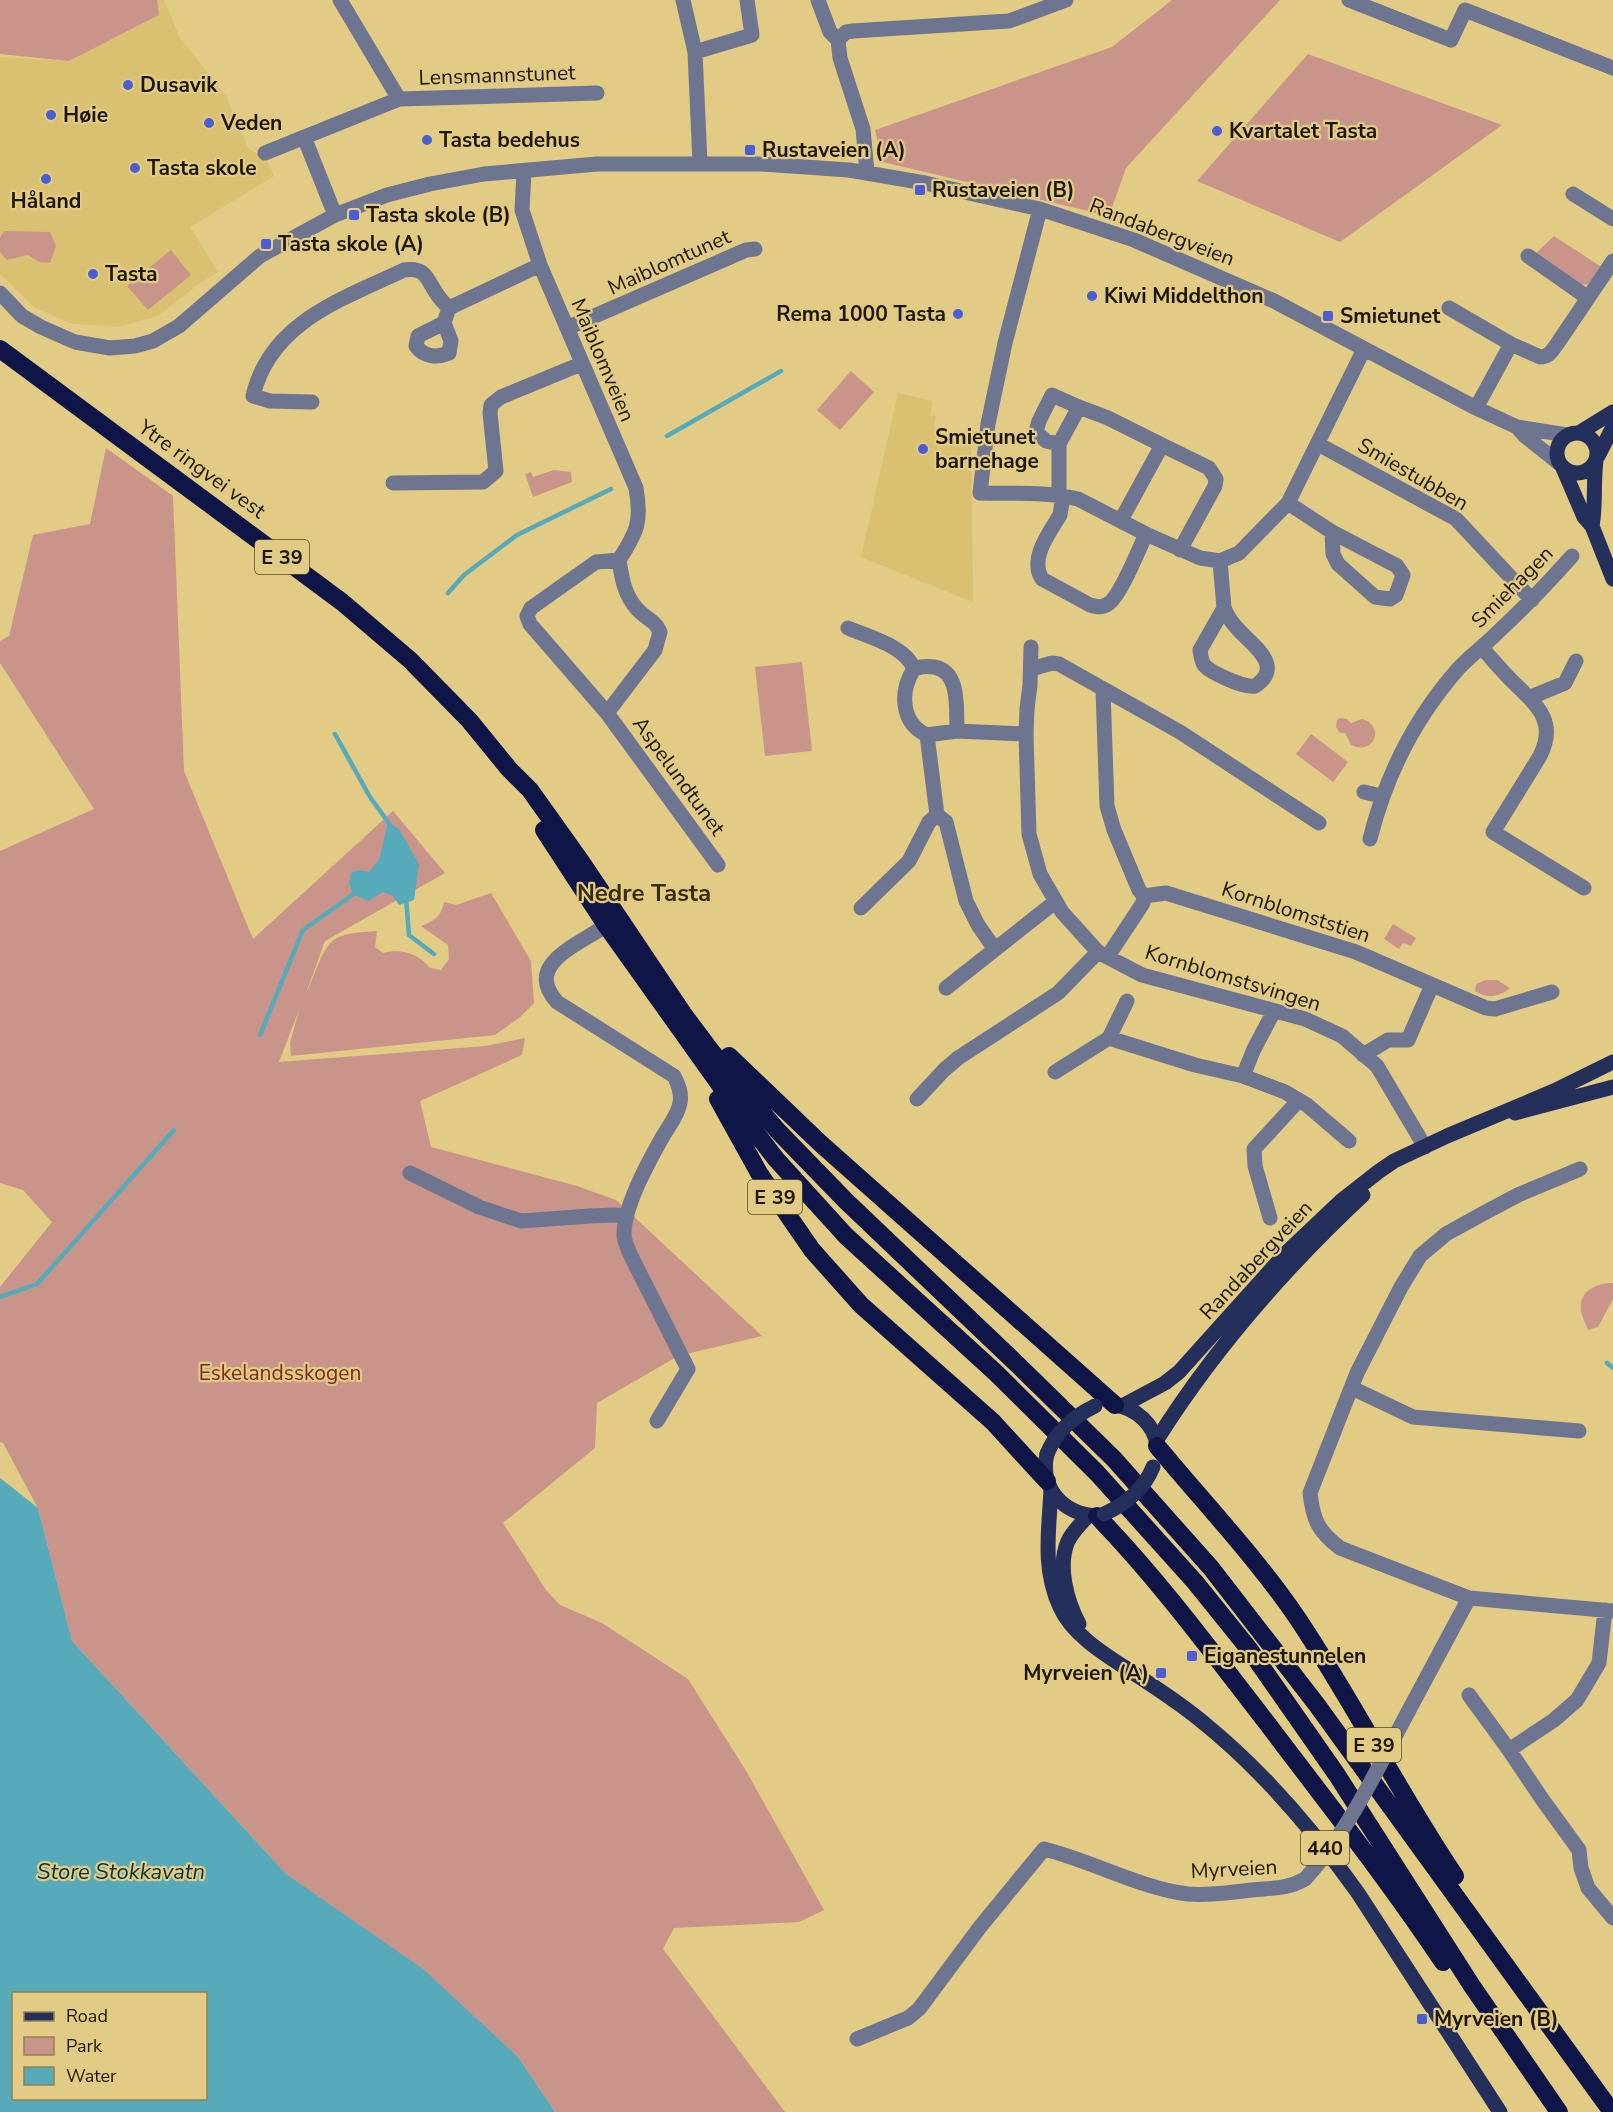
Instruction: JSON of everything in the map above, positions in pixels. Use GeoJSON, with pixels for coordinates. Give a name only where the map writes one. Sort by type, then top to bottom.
{"type":"FeatureCollection","features":[{"type":"Feature","properties":{"kind":"highway","name":"Ytre ringvei vest"},"geometry":{"type":"LineString","coordinates":[[0,349],[342,602],[410,660],[478,730],[509,769]]}},
{"type":"Feature","properties":{"kind":"highway","name":"E 39"},"geometry":{"type":"LineString","coordinates":[[509,769],[521,795],[606,925],[753,1131],[776,1159],[846,1236],[1051,1426],[1097,1473],[1195,1582],[1249,1649],[1337,1775],[1472,1986],[1559,2112]]}},
{"type":"Feature","properties":{"kind":"highway","name":"E 39"},"geometry":{"type":"LineString","coordinates":[[509,769],[530,790],[674,1000],[711,1051],[748,1096],[813,1168],[1114,1459],[1211,1568],[1304,1688],[1612,2112]]}},
{"type":"Feature","properties":{"kind":"highway","name":"E 39"},"geometry":{"type":"LineString","coordinates":[[674,1000],[691,1011],[742,1071],[811,1135],[1118,1405]]}},
{"type":"Feature","properties":{"kind":"highway","name":"E 39"},"geometry":{"type":"LineString","coordinates":[[686,1037],[690,1055],[721,1104],[759,1173],[812,1250],[861,1305],[993,1422],[1049,1486]]}},
{"type":"Feature","properties":{"kind":"highway","name":"E 39"},"geometry":{"type":"LineString","coordinates":[[1156,1443],[1247,1550],[1297,1619],[1346,1696],[1420,1822],[1470,1898],[1473,1921]]}},
{"type":"Feature","properties":{"kind":"highway","name":"E 39"},"geometry":{"type":"LineString","coordinates":[[1097,1515],[1132,1553],[1199,1635],[1376,1865],[1445,1965],[1472,1986]]}},
{"type":"Feature","properties":{"kind":"main road"},"geometry":{"type":"LineString","coordinates":[[1613,412],[1558,445],[1557,458],[1562,466],[1575,474],[1588,471],[1613,427]]}},
{"type":"Feature","properties":{"kind":"main road"},"geometry":{"type":"LineString","coordinates":[[1573,434],[1591,438],[1595,443],[1597,458]]}},
{"type":"Feature","properties":{"kind":"main road","name":"Randabergveien"},"geometry":{"type":"LineString","coordinates":[[1592,526],[1595,513],[1593,494],[1597,458]]}},
{"type":"Feature","properties":{"kind":"main road","name":"Randabergveien"},"geometry":{"type":"LineString","coordinates":[[1562,466],[1584,517],[1592,526],[1613,579]]}},
{"type":"Feature","properties":{"kind":"main road","name":"Randabergveien"},"geometry":{"type":"LineString","coordinates":[[1118,1405],[1165,1383],[1179,1372],[1286,1253],[1341,1201],[1395,1161],[1585,1077],[1613,1062]]}},
{"type":"Feature","properties":{"kind":"main road","name":"Randabergveien"},"geometry":{"type":"LineString","coordinates":[[1497,1116],[1528,1111],[1613,1087]]}},
{"type":"Feature","properties":{"kind":"main road","name":"Randabergveien"},"geometry":{"type":"LineString","coordinates":[[1156,1443],[1184,1398],[1244,1320],[1296,1262],[1365,1192],[1425,1147]]}},
{"type":"Feature","properties":{"kind":"main road"},"geometry":{"type":"LineString","coordinates":[[1118,1405],[1141,1417],[1150,1428],[1156,1443]]}},
{"type":"Feature","properties":{"kind":"main road","name":"440"},"geometry":{"type":"LineString","coordinates":[[1118,1405],[1095,1406],[1081,1414],[1054,1440],[1047,1454],[1049,1486],[1047,1555],[1053,1589],[1060,1609],[1087,1640],[1182,1705],[1206,1725],[1251,1765],[1287,1803],[1358,1893],[1500,2112]]}},
{"type":"Feature","properties":{"kind":"main road","name":"440"},"geometry":{"type":"LineString","coordinates":[[1087,1640],[1074,1615],[1068,1594],[1064,1562],[1068,1541],[1073,1533],[1097,1515],[1119,1506],[1148,1479],[1154,1467],[1156,1443]]}},
{"type":"Feature","properties":{"kind":"main road"},"geometry":{"type":"LineString","coordinates":[[1049,1486],[1065,1506],[1076,1512],[1097,1515]]}},
{"type":"Feature","properties":{"kind":"street","name":"Lensmannstunet"},"geometry":{"type":"LineString","coordinates":[[340,0],[399,99]]}},
{"type":"Feature","properties":{"kind":"street"},"geometry":{"type":"LineString","coordinates":[[683,0],[695,52],[700,163]]}},
{"type":"Feature","properties":{"kind":"street"},"geometry":{"type":"LineString","coordinates":[[695,52],[752,35],[747,0]]}},
{"type":"Feature","properties":{"kind":"street"},"geometry":{"type":"LineString","coordinates":[[818,0],[830,32],[838,40],[840,58],[863,129],[867,172]]}},
{"type":"Feature","properties":{"kind":"street"},"geometry":{"type":"LineString","coordinates":[[838,40],[846,32],[853,31],[1009,21],[1066,0]]}},
{"type":"Feature","properties":{"kind":"street"},"geometry":{"type":"LineString","coordinates":[[1348,0],[1451,40],[1465,10],[1613,68]]}},
{"type":"Feature","properties":{"kind":"street","name":"Lensmannstunet"},"geometry":{"type":"LineString","coordinates":[[264,153],[399,99],[597,93]]}},
{"type":"Feature","properties":{"kind":"street"},"geometry":{"type":"LineString","coordinates":[[304,137],[334,215]]}},
{"type":"Feature","properties":{"kind":"street","name":"Randabergveien"},"geometry":{"type":"LineString","coordinates":[[0,293],[22,316],[75,342],[110,348],[135,346],[153,341],[179,326],[260,256],[334,215],[387,195],[430,184],[484,174],[597,164],[773,165],[867,172],[1040,209],[1134,240],[1274,300],[1476,408],[1517,427],[1573,434]]}},
{"type":"Feature","properties":{"kind":"street","name":"Maiblomveien"},"geometry":{"type":"LineString","coordinates":[[524,172],[522,210],[540,266],[636,488],[640,509],[635,535],[619,560]]}},
{"type":"Feature","properties":{"kind":"street"},"geometry":{"type":"LineString","coordinates":[[1573,194],[1613,219]]}},
{"type":"Feature","properties":{"kind":"street"},"geometry":{"type":"LineString","coordinates":[[1040,209],[1005,343],[988,424],[980,493],[1059,495],[1078,499],[1180,550],[1200,558],[1220,561],[1239,553],[1288,503],[1364,349]]}},
{"type":"Feature","properties":{"kind":"street","name":"Maiblomtunet"},"geometry":{"type":"LineString","coordinates":[[567,328],[746,250],[754,249]]}},
{"type":"Feature","properties":{"kind":"street"},"geometry":{"type":"LineString","coordinates":[[1528,256],[1588,298]]}},
{"type":"Feature","properties":{"kind":"street"},"geometry":{"type":"LineString","coordinates":[[1449,308],[1511,344],[1540,357],[1547,356],[1613,261]]}},
{"type":"Feature","properties":{"kind":"street"},"geometry":{"type":"LineString","coordinates":[[312,402],[285,402],[253,396],[258,376],[281,342],[305,319],[394,275],[412,269],[425,273],[439,297],[446,316],[540,266]]}},
{"type":"Feature","properties":{"kind":"street"},"geometry":{"type":"LineString","coordinates":[[1476,408],[1511,344]]}},
{"type":"Feature","properties":{"kind":"street"},"geometry":{"type":"LineString","coordinates":[[393,483],[483,482],[496,471],[491,405],[501,397],[581,364]]}},
{"type":"Feature","properties":{"kind":"street"},"geometry":{"type":"LineString","coordinates":[[1059,444],[1046,441],[1036,432],[1052,395],[1209,468],[1216,479],[1215,486],[1180,550]]}},
{"type":"Feature","properties":{"kind":"street"},"geometry":{"type":"LineString","coordinates":[[1080,407],[1059,444],[1059,495],[1062,502],[1060,515],[1038,558],[1037,572],[1042,579],[1090,605],[1105,606],[1114,599],[1146,534]]}},
{"type":"Feature","properties":{"kind":"street","name":"Randabergveien"},"geometry":{"type":"LineString","coordinates":[[1517,427],[1562,466]]}},
{"type":"Feature","properties":{"kind":"street","name":"Smiestubben"},"geometry":{"type":"LineString","coordinates":[[1318,444],[1456,519],[1532,600]]}},
{"type":"Feature","properties":{"kind":"street"},"geometry":{"type":"LineString","coordinates":[[1121,520],[1162,445]]}},
{"type":"Feature","properties":{"kind":"street"},"geometry":{"type":"LineString","coordinates":[[1288,503],[1332,531],[1398,566],[1402,579],[1394,597],[1384,599],[1375,597],[1338,564],[1333,554],[1332,531]]}},
{"type":"Feature","properties":{"kind":"street","name":"Smiehagen"},"geometry":{"type":"LineString","coordinates":[[1370,839],[1381,796],[1403,748],[1428,705],[1459,668],[1532,600],[1572,556]]}},
{"type":"Feature","properties":{"kind":"street","name":"Aspelundtunet"},"geometry":{"type":"LineString","coordinates":[[607,713],[655,650],[660,632],[656,623],[638,610],[623,587],[619,560],[596,562],[531,608],[527,616],[530,624],[607,713],[718,865]]}},
{"type":"Feature","properties":{"kind":"street"},"geometry":{"type":"LineString","coordinates":[[1220,561],[1224,608],[1237,629],[1264,657],[1266,674],[1255,686],[1242,685],[1205,666],[1201,658],[1200,650],[1224,608]]}},
{"type":"Feature","properties":{"kind":"street"},"geometry":{"type":"LineString","coordinates":[[848,628],[902,651],[914,669]]}},
{"type":"Feature","properties":{"kind":"street","name":"Kornblomstsvingen"},"geometry":{"type":"LineString","coordinates":[[1031,647],[1026,734],[1029,834],[1040,874],[1054,902],[1103,954],[1142,975],[1305,1019],[1342,1036],[1377,1066],[1425,1147]]}},
{"type":"Feature","properties":{"kind":"street","name":"Smiehagen"},"geometry":{"type":"LineString","coordinates":[[1482,648],[1539,707],[1545,721],[1546,744],[1493,832],[1573,873],[1584,888]]}},
{"type":"Feature","properties":{"kind":"street"},"geometry":{"type":"LineString","coordinates":[[1531,698],[1565,683],[1576,661]]}},
{"type":"Feature","properties":{"kind":"street"},"geometry":{"type":"LineString","coordinates":[[1031,669],[1056,663],[1180,732],[1319,823]]}},
{"type":"Feature","properties":{"kind":"street"},"geometry":{"type":"LineString","coordinates":[[957,731],[955,694],[949,676],[936,667],[920,666],[914,669],[907,684],[905,703],[907,714],[920,732],[927,735],[957,731],[1026,734]]}},
{"type":"Feature","properties":{"kind":"street"},"geometry":{"type":"LineString","coordinates":[[917,1099],[958,1058],[1058,993],[1103,954],[1143,903],[1144,896],[1139,890],[1119,845],[1107,806],[1103,690]]}},
{"type":"Feature","properties":{"kind":"street"},"geometry":{"type":"LineString","coordinates":[[927,735],[937,815],[946,822],[966,901],[978,925],[994,948]]}},
{"type":"Feature","properties":{"kind":"street"},"geometry":{"type":"LineString","coordinates":[[1364,792],[1381,796]]}},
{"type":"Feature","properties":{"kind":"street"},"geometry":{"type":"LineString","coordinates":[[861,908],[909,861],[929,822],[937,815]]}},
{"type":"Feature","properties":{"kind":"street","name":"Kornblomststien"},"geometry":{"type":"LineString","coordinates":[[1144,896],[1166,893],[1356,952],[1479,1006],[1495,1009],[1552,992]]}},
{"type":"Feature","properties":{"kind":"street"},"geometry":{"type":"LineString","coordinates":[[946,988],[1054,902]]}},
{"type":"Feature","properties":{"kind":"street"},"geometry":{"type":"LineString","coordinates":[[606,925],[557,956],[550,965],[548,988],[557,1002],[674,1076],[678,1084],[681,1100],[678,1110],[648,1162],[627,1216],[625,1243],[688,1369],[657,1421]]}},
{"type":"Feature","properties":{"kind":"street"},"geometry":{"type":"LineString","coordinates":[[1363,1055],[1388,1040],[1408,1040],[1432,985]]}},
{"type":"Feature","properties":{"kind":"street"},"geometry":{"type":"LineString","coordinates":[[1055,1072],[1109,1038],[1127,1001]]}},
{"type":"Feature","properties":{"kind":"street"},"geometry":{"type":"LineString","coordinates":[[1244,1076],[1254,1049],[1274,1011]]}},
{"type":"Feature","properties":{"kind":"street"},"geometry":{"type":"LineString","coordinates":[[1109,1038],[1195,1065],[1244,1076],[1308,1105],[1349,1141]]}},
{"type":"Feature","properties":{"kind":"street"},"geometry":{"type":"LineString","coordinates":[[1270,1218],[1255,1166],[1254,1149],[1299,1100]]}},
{"type":"Feature","properties":{"kind":"street"},"geometry":{"type":"LineString","coordinates":[[1509,1750],[1554,1720],[1577,1700],[1599,1663],[1609,1610],[1469,1598],[1340,1548],[1325,1537],[1318,1526],[1312,1510],[1310,1493],[1326,1447],[1362,1363],[1411,1269],[1429,1247],[1446,1234],[1518,1195],[1580,1169]]}},
{"type":"Feature","properties":{"kind":"street"},"geometry":{"type":"LineString","coordinates":[[410,1173],[479,1207],[521,1221],[627,1216]]}},
{"type":"Feature","properties":{"kind":"street"},"geometry":{"type":"LineString","coordinates":[[1352,1388],[1413,1417],[1579,1431]]}},
{"type":"Feature","properties":{"kind":"street","name":"Myrveien"},"geometry":{"type":"LineString","coordinates":[[857,2040],[908,2018],[918,2009],[980,1927],[1044,1849],[1068,1855],[1165,1890],[1190,1894],[1286,1888],[1305,1879],[1337,1837],[1469,1598]]}},
{"type":"Feature","properties":{"kind":"street"},"geometry":{"type":"LineString","coordinates":[[1469,1695],[1579,1850],[1581,1868],[1588,1888],[1613,1918]]}},
{"type":"Feature","properties":{"kind":"shaded area","name":"Tasta skole"},"geometry":{"type":"Polygon","coordinates":[[[157,0],[164,0],[180,38],[226,96],[248,148],[266,159],[274,176],[190,227],[218,272],[158,316],[119,327],[73,324],[35,308],[0,274],[0,57],[69,61],[159,15],[157,0]]]}},
{"type":"Feature","properties":{"kind":"shaded area"},"geometry":{"type":"Polygon","coordinates":[[[898,393],[933,401],[930,415],[936,416],[934,427],[971,436],[973,602],[861,557],[898,393]]]}},
{"type":"Feature","properties":{"kind":"green space"},"geometry":{"type":"Polygon","coordinates":[[[0,0],[157,0],[159,15],[69,61],[0,54],[0,0]]]}},
{"type":"Feature","properties":{"kind":"green space"},"geometry":{"type":"Polygon","coordinates":[[[1172,0],[1280,0],[1126,168],[1109,216],[883,162],[875,130],[1112,47],[1172,0]]]}},
{"type":"Feature","properties":{"kind":"green space"},"geometry":{"type":"Polygon","coordinates":[[[1308,54],[1502,125],[1340,242],[1197,181],[1308,54]]]}},
{"type":"Feature","properties":{"kind":"green space"},"geometry":{"type":"Polygon","coordinates":[[[4,231],[50,232],[56,246],[50,263],[39,262],[28,255],[7,260],[0,252],[0,238],[4,231]]]}},
{"type":"Feature","properties":{"kind":"green space"},"geometry":{"type":"Polygon","coordinates":[[[1554,236],[1603,268],[1589,284],[1580,285],[1535,254],[1554,236]]]}},
{"type":"Feature","properties":{"kind":"green space"},"geometry":{"type":"Polygon","coordinates":[[[171,250],[191,275],[148,310],[127,286],[171,250]]]}},
{"type":"Feature","properties":{"kind":"green space"},"geometry":{"type":"Polygon","coordinates":[[[851,371],[874,392],[840,430],[817,410],[851,371]]]}},
{"type":"Feature","properties":{"kind":"green space","name":"Eskelandsskogen"},"geometry":{"type":"Polygon","coordinates":[[[106,448],[173,496],[184,771],[253,939],[393,811],[445,873],[325,941],[306,993],[330,943],[350,934],[377,931],[375,947],[383,953],[396,951],[409,953],[421,959],[430,968],[441,970],[449,959],[448,945],[421,926],[436,918],[444,902],[456,905],[491,893],[531,961],[534,1003],[519,1018],[495,1035],[291,1056],[290,1043],[299,1010],[279,1062],[486,1046],[525,1038],[522,1055],[420,1101],[431,1147],[577,1186],[616,1200],[762,1336],[678,1356],[597,1403],[595,1448],[503,1523],[546,1590],[560,1605],[602,1623],[688,1679],[745,1769],[824,1910],[799,1922],[674,1928],[663,1949],[785,2112],[555,2112],[518,2057],[479,2022],[286,1874],[72,1641],[38,1508],[3,1443],[0,1442],[0,1287],[52,1222],[23,1190],[0,1183],[0,851],[94,809],[0,663],[0,641],[9,636],[33,535],[90,524],[106,448]]]}},
{"type":"Feature","properties":{"kind":"green space"},"geometry":{"type":"Polygon","coordinates":[[[554,470],[571,472],[572,482],[533,497],[525,474],[531,472],[533,477],[554,470]]]}},
{"type":"Feature","properties":{"kind":"green space"},"geometry":{"type":"Polygon","coordinates":[[[802,662],[812,751],[765,756],[755,667],[802,662]]]}},
{"type":"Feature","properties":{"kind":"green space"},"geometry":{"type":"Polygon","coordinates":[[[1347,719],[1351,723],[1362,719],[1369,723],[1374,728],[1374,739],[1366,747],[1351,745],[1345,733],[1340,733],[1336,727],[1337,720],[1347,719]]]}},
{"type":"Feature","properties":{"kind":"green space"},"geometry":{"type":"Polygon","coordinates":[[[1311,734],[1348,762],[1333,782],[1296,754],[1311,734]]]}},
{"type":"Feature","properties":{"kind":"green space"},"geometry":{"type":"Polygon","coordinates":[[[1393,924],[1416,938],[1411,946],[1403,943],[1399,949],[1384,939],[1393,924]]]}},
{"type":"Feature","properties":{"kind":"green space"},"geometry":{"type":"Polygon","coordinates":[[[1486,980],[1497,980],[1510,988],[1493,996],[1475,991],[1476,984],[1486,980]]]}},
{"type":"Feature","properties":{"kind":"green space"},"geometry":{"type":"Polygon","coordinates":[[[1613,1283],[1613,1299],[1598,1327],[1588,1330],[1581,1311],[1582,1298],[1595,1287],[1613,1283]]]}},
{"type":"Feature","properties":{"kind":"water"},"geometry":{"type":"Polygon","coordinates":[[[388,822],[399,829],[419,864],[414,900],[399,905],[393,896],[383,892],[368,901],[353,894],[349,883],[351,873],[358,870],[369,872],[379,860],[388,822]]]}},
{"type":"Feature","properties":{"kind":"water","name":"Store Stokkavatn"},"geometry":{"type":"Polygon","coordinates":[[[0,1478],[38,1508],[72,1641],[286,1874],[423,1969],[518,2057],[555,2112],[0,2112],[0,1478]]]}},
{"type":"Feature","properties":{"kind":"waterway"},"geometry":{"type":"LineString","coordinates":[[667,436],[781,371]]}},
{"type":"Feature","properties":{"kind":"waterway"},"geometry":{"type":"LineString","coordinates":[[448,593],[464,575],[517,535],[611,489]]}},
{"type":"Feature","properties":{"kind":"waterway"},"geometry":{"type":"LineString","coordinates":[[335,734],[370,797],[390,827]]}},
{"type":"Feature","properties":{"kind":"waterway"},"geometry":{"type":"LineString","coordinates":[[260,1035],[303,930],[358,891]]}},
{"type":"Feature","properties":{"kind":"waterway"},"geometry":{"type":"LineString","coordinates":[[406,897],[409,935],[434,954]]}},
{"type":"Feature","properties":{"kind":"waterway"},"geometry":{"type":"LineString","coordinates":[[0,1297],[37,1284],[174,1130]]}},
{"type":"Feature","properties":{"kind":"waterway"},"geometry":{"type":"LineString","coordinates":[[1607,1363],[1613,1368]]}},
{"type":"Feature","properties":{"kind":"place","name":"Dusavik"},"geometry":{"type":"Point","coordinates":[128,85]}},
{"type":"Feature","properties":{"kind":"place","name":"Høie"},"geometry":{"type":"Point","coordinates":[51,115]}},
{"type":"Feature","properties":{"kind":"place","name":"Veden"},"geometry":{"type":"Point","coordinates":[209,123]}},
{"type":"Feature","properties":{"kind":"place","name":"Kvartalet Tasta"},"geometry":{"type":"Point","coordinates":[1217,131]}},
{"type":"Feature","properties":{"kind":"place","name":"Tasta bedehus"},"geometry":{"type":"Point","coordinates":[427,140]}},
{"type":"Feature","properties":{"kind":"place","name":"Rustaveien (A)"},"geometry":{"type":"Point","coordinates":[750,150]}},
{"type":"Feature","properties":{"kind":"place","name":"Tasta skole"},"geometry":{"type":"Point","coordinates":[135,168]}},
{"type":"Feature","properties":{"kind":"place","name":"Håland"},"geometry":{"type":"Point","coordinates":[46,179]}},
{"type":"Feature","properties":{"kind":"place","name":"Rustaveien (B)"},"geometry":{"type":"Point","coordinates":[920,190]}},
{"type":"Feature","properties":{"kind":"place","name":"Tasta skole (B)"},"geometry":{"type":"Point","coordinates":[354,215]}},
{"type":"Feature","properties":{"kind":"place","name":"Tasta skole (A)"},"geometry":{"type":"Point","coordinates":[266,244]}},
{"type":"Feature","properties":{"kind":"place","name":"Tasta"},"geometry":{"type":"Point","coordinates":[93,274]}},
{"type":"Feature","properties":{"kind":"place","name":"Kiwi Middelthon"},"geometry":{"type":"Point","coordinates":[1092,296]}},
{"type":"Feature","properties":{"kind":"place","name":"Rema 1000 Tasta"},"geometry":{"type":"Point","coordinates":[958,314]}},
{"type":"Feature","properties":{"kind":"place","name":"Smietunet"},"geometry":{"type":"Point","coordinates":[1328,316]}},
{"type":"Feature","properties":{"kind":"place","name":"Smietunet barnehage"},"geometry":{"type":"Point","coordinates":[923,449]}},
{"type":"Feature","properties":{"kind":"place","name":"Eiganestunnelen"},"geometry":{"type":"Point","coordinates":[1192,1656]}},
{"type":"Feature","properties":{"kind":"place","name":"Myrveien (A)"},"geometry":{"type":"Point","coordinates":[1161,1673]}},
{"type":"Feature","properties":{"kind":"place","name":"Myrveien (B)"},"geometry":{"type":"Point","coordinates":[1422,2019]}},
{"type":"Feature","properties":{"kind":"district","name":"Nedre Tasta"},"geometry":{"type":"Point","coordinates":[644,893]}}]}
